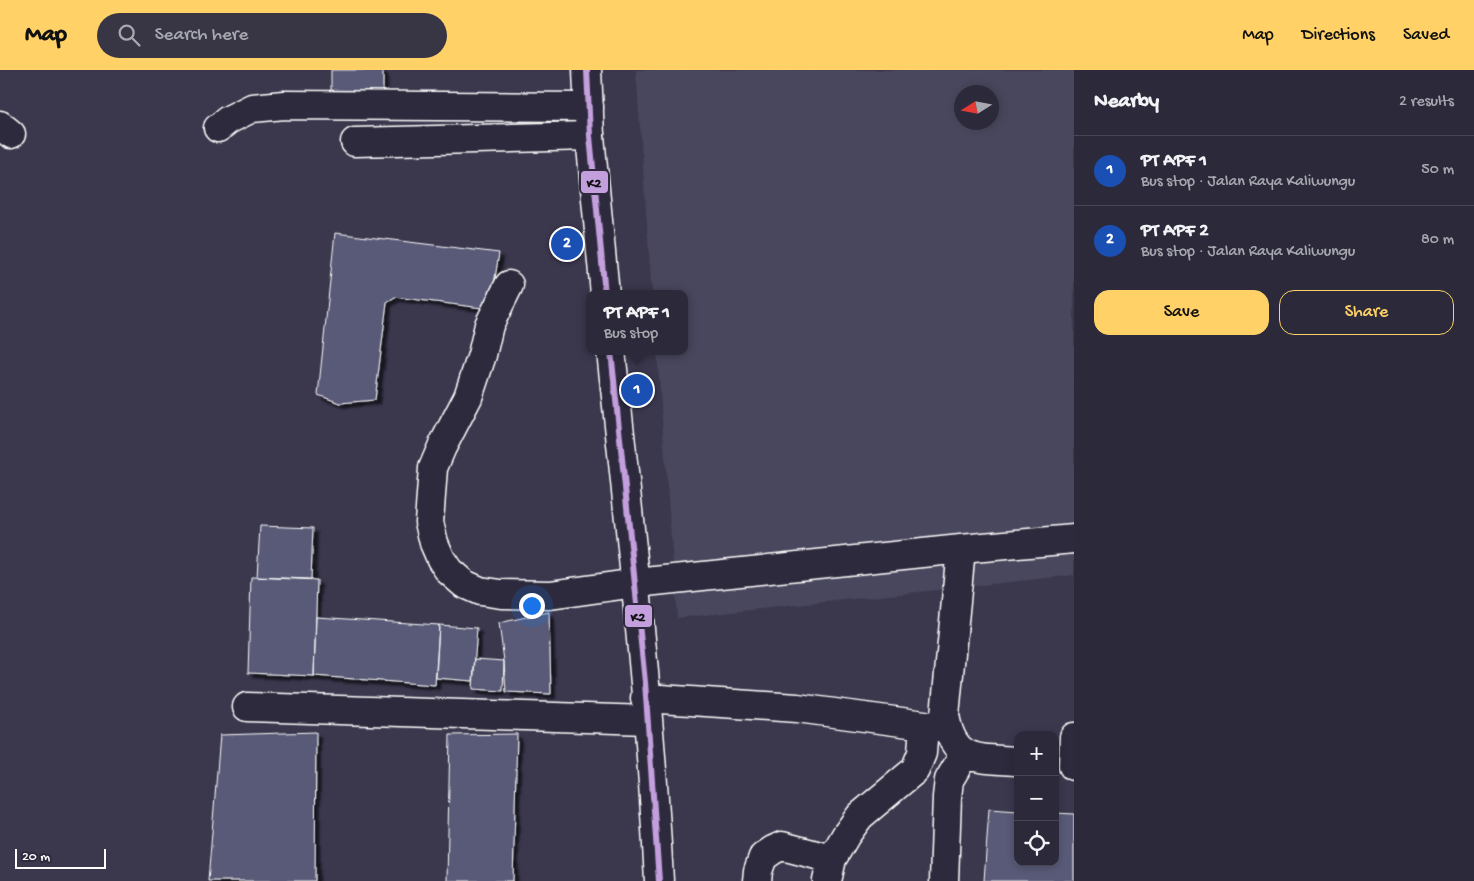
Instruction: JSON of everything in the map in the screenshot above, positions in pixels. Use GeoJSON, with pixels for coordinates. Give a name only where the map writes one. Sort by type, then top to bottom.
{"type":"FeatureCollection","features":[{"type":"Feature","properties":{"kind":"main road"},"geometry":{"type":"LineString","coordinates":[[587,70],[590,136],[605,290]]}},
{"type":"Feature","properties":{"kind":"main road"},"geometry":{"type":"LineString","coordinates":[[218,128],[228,120],[252,108],[284,105],[589,107]]}},
{"type":"Feature","properties":{"kind":"main road"},"geometry":{"type":"LineString","coordinates":[[355,142],[590,136]]}},
{"type":"Feature","properties":{"kind":"main road"},"geometry":{"type":"LineString","coordinates":[[509,285],[489,325],[482,355],[468,397],[442,447],[434,468],[430,522],[434,543],[441,559],[450,572],[464,584],[480,591],[501,594],[550,595],[636,583],[1074,539]]}},
{"type":"Feature","properties":{"kind":"main road"},"geometry":{"type":"LineString","coordinates":[[611,355],[636,583],[655,812],[658,881]]}},
{"type":"Feature","properties":{"kind":"main road"},"geometry":{"type":"LineString","coordinates":[[757,881],[763,857],[782,846],[830,870],[846,835],[860,816],[915,770],[936,726],[945,715],[961,549]]}},
{"type":"Feature","properties":{"kind":"main road"},"geometry":{"type":"LineString","coordinates":[[247,707],[797,708],[936,726],[950,737],[959,750],[974,758],[1014,761]]}},
{"type":"Feature","properties":{"kind":"main road"},"geometry":{"type":"LineString","coordinates":[[1067,766],[1074,737]]}},
{"type":"Feature","properties":{"kind":"main road"},"geometry":{"type":"LineString","coordinates":[[944,881],[947,797],[950,780],[965,753]]}},
{"type":"Feature","properties":{"kind":"shaded area"},"geometry":{"type":"Polygon","coordinates":[[[636,70],[1074,70],[1074,575],[677,618],[657,355],[688,355],[688,290],[652,290],[636,70]]]}},
{"type":"Feature","properties":{"kind":"building"},"geometry":{"type":"Polygon","coordinates":[[[331,70],[383,70],[383,93],[357,98],[331,91],[331,70]]]}},
{"type":"Feature","properties":{"kind":"building"},"geometry":{"type":"Polygon","coordinates":[[[335,233],[499,253],[490,309],[395,297],[387,302],[375,400],[340,403],[318,395],[335,233]]]}},
{"type":"Feature","properties":{"kind":"building"},"geometry":{"type":"Polygon","coordinates":[[[260,526],[313,528],[311,579],[257,577],[260,526]]]}},
{"type":"Feature","properties":{"kind":"building"},"geometry":{"type":"Polygon","coordinates":[[[251,577],[317,580],[314,676],[248,673],[251,577]]]}},
{"type":"Feature","properties":{"kind":"building"},"geometry":{"type":"Polygon","coordinates":[[[549,612],[551,694],[506,692],[499,623],[549,612]]]}},
{"type":"Feature","properties":{"kind":"building"},"geometry":{"type":"Polygon","coordinates":[[[316,617],[439,625],[435,685],[314,676],[316,617]]]}},
{"type":"Feature","properties":{"kind":"building"},"geometry":{"type":"Polygon","coordinates":[[[439,625],[477,628],[473,681],[436,678],[439,625]]]}},
{"type":"Feature","properties":{"kind":"building"},"geometry":{"type":"Polygon","coordinates":[[[475,659],[504,661],[503,691],[473,689],[475,659]]]}},
{"type":"Feature","properties":{"kind":"building"},"geometry":{"type":"Polygon","coordinates":[[[316,732],[315,881],[208,881],[220,735],[316,732]]]}},
{"type":"Feature","properties":{"kind":"building"},"geometry":{"type":"Polygon","coordinates":[[[517,734],[513,881],[447,881],[450,735],[517,734]]]}},
{"type":"Feature","properties":{"kind":"building"},"geometry":{"type":"Polygon","coordinates":[[[989,809],[1014,811],[1014,866],[1059,866],[1059,813],[1074,814],[1074,881],[984,881],[989,809]]]}},
{"type":"Feature","properties":{"kind":"transit line","name":"K2"},"geometry":{"type":"LineString","coordinates":[[587,70],[590,136],[605,290]]}},
{"type":"Feature","properties":{"kind":"transit line","name":"K2"},"geometry":{"type":"LineString","coordinates":[[611,355],[645,682],[659,881]]}},
{"type":"Feature","properties":{"kind":"place","name":"PT APF 2"},"geometry":{"type":"Point","coordinates":[567,244]}},
{"type":"Feature","properties":{"kind":"place","name":"PT APF 1"},"geometry":{"type":"Point","coordinates":[637,390]}}]}
